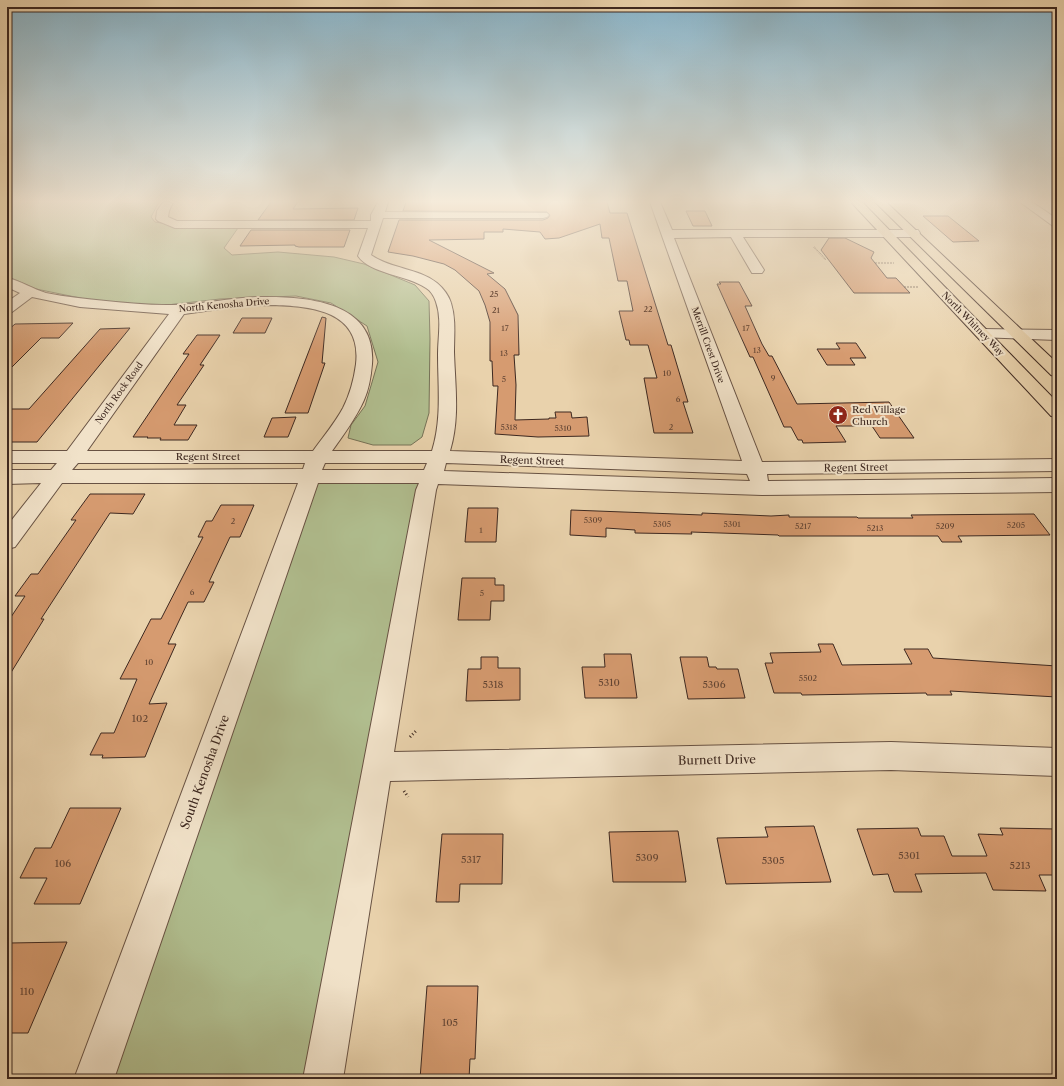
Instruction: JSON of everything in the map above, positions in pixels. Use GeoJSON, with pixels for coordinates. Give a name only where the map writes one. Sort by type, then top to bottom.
{"type":"FeatureCollection","features":[{"type":"Feature","properties":{"kind":"main road","name":"North Whitney Way"},"geometry":{"type":"LineString","coordinates":[[905,253],[1057,412]]}},
{"type":"Feature","properties":{"kind":"main road"},"geometry":{"type":"LineString","coordinates":[[934,253],[1057,372]]}},
{"type":"Feature","properties":{"kind":"street"},"geometry":{"type":"LineString","coordinates":[[323,1079],[423,506],[426,490],[436,467],[446,435],[449,399],[444,305],[437,291],[431,285],[414,275],[373,262],[364,256],[364,253]]}},
{"type":"Feature","properties":{"kind":"street","name":"Merrill Crest Drive"},"geometry":{"type":"LineString","coordinates":[[675,253],[734,395],[754,468],[762,488]]}},
{"type":"Feature","properties":{"kind":"street"},"geometry":{"type":"LineString","coordinates":[[746,253],[757,270]]}},
{"type":"Feature","properties":{"kind":"street","name":"North Kenosha Drive"},"geometry":{"type":"LineString","coordinates":[[7,282],[40,296],[84,303],[180,310],[241,302],[292,302],[323,306],[342,315],[355,325],[361,335],[364,352],[364,367],[360,388],[355,402],[348,416],[315,466]]}},
{"type":"Feature","properties":{"kind":"street"},"geometry":{"type":"LineString","coordinates":[[7,309],[30,292]]}},
{"type":"Feature","properties":{"kind":"street","name":"North Rock Road"},"geometry":{"type":"LineString","coordinates":[[7,541],[73,456],[180,310]]}},
{"type":"Feature","properties":{"kind":"street"},"geometry":{"type":"LineString","coordinates":[[983,334],[1057,335]]}},
{"type":"Feature","properties":{"kind":"street"},"geometry":{"type":"LineString","coordinates":[[956,448],[969,466]]}},
{"type":"Feature","properties":{"kind":"street","name":"Regent Street"},"geometry":{"type":"LineString","coordinates":[[7,457],[73,456],[315,466],[436,467],[754,468],[1057,464]]}},
{"type":"Feature","properties":{"kind":"street","name":"Regent Street"},"geometry":{"type":"LineString","coordinates":[[7,477],[57,477],[315,466]]}},
{"type":"Feature","properties":{"kind":"street","name":"South Kenosha Drive"},"geometry":{"type":"LineString","coordinates":[[94,1079],[315,466]]}},
{"type":"Feature","properties":{"kind":"street","name":"Regent Street"},"geometry":{"type":"LineString","coordinates":[[436,467],[762,488],[1057,485]]}},
{"type":"Feature","properties":{"kind":"street","name":"Burnett Drive"},"geometry":{"type":"LineString","coordinates":[[378,767],[891,756],[1057,762]]}},
{"type":"Feature","properties":{"kind":"path"},"geometry":{"type":"LineString","coordinates":[[820,253],[826,260]]}},
{"type":"Feature","properties":{"kind":"path"},"geometry":{"type":"LineString","coordinates":[[904,287],[923,287]]}},
{"type":"Feature","properties":{"kind":"path"},"geometry":{"type":"LineString","coordinates":[[410,737],[416,731]]}},
{"type":"Feature","properties":{"kind":"path"},"geometry":{"type":"LineString","coordinates":[[403,790],[408,797]]}},
{"type":"Feature","properties":{"kind":"green space"},"geometry":{"type":"Polygon","coordinates":[[[7,253],[229,253],[232,255],[286,253],[334,257],[364,264],[415,285],[429,301],[429,413],[422,437],[411,445],[373,445],[348,438],[351,425],[365,406],[378,362],[367,326],[331,303],[296,296],[220,299],[158,306],[90,300],[36,289],[7,276],[7,253]]]}},
{"type":"Feature","properties":{"kind":"green space"},"geometry":{"type":"Polygon","coordinates":[[[310,476],[431,477],[323,1079],[94,1079],[310,476]]]}},
{"type":"Feature","properties":{"kind":"building"},"geometry":{"type":"Polygon","coordinates":[[[392,253],[454,253],[494,273],[487,274],[505,289],[518,315],[519,355],[514,355],[516,385],[515,420],[556,418],[555,412],[571,412],[572,418],[587,417],[589,436],[538,437],[495,434],[498,386],[493,386],[492,361],[490,361],[490,322],[479,291],[455,270],[444,264],[392,253]]]}},
{"type":"Feature","properties":{"kind":"building"},"geometry":{"type":"Polygon","coordinates":[[[612,253],[639,253],[668,345],[671,345],[688,402],[683,402],[693,433],[654,433],[644,378],[657,378],[648,345],[630,345],[629,340],[626,340],[619,311],[633,311],[627,281],[618,281],[612,253]]]}},
{"type":"Feature","properties":{"kind":"building"},"geometry":{"type":"Polygon","coordinates":[[[823,253],[874,253],[871,258],[887,278],[896,278],[910,293],[854,293],[823,253]]]}},
{"type":"Feature","properties":{"kind":"building"},"geometry":{"type":"Polygon","coordinates":[[[719,282],[739,282],[752,306],[745,306],[762,344],[769,356],[772,356],[797,404],[889,402],[914,438],[880,438],[872,426],[836,426],[846,442],[803,443],[802,440],[798,440],[791,427],[784,427],[753,357],[750,357],[717,284],[721,284],[719,282]]]}},
{"type":"Feature","properties":{"kind":"building"},"geometry":{"type":"Polygon","coordinates":[[[322,317],[326,318],[322,363],[325,363],[308,413],[285,413],[322,317]]]}},
{"type":"Feature","properties":{"kind":"building"},"geometry":{"type":"Polygon","coordinates":[[[242,318],[272,318],[265,333],[233,333],[242,318]]]}},
{"type":"Feature","properties":{"kind":"building"},"geometry":{"type":"Polygon","coordinates":[[[73,323],[59,338],[41,338],[7,372],[7,331],[15,324],[73,323]]]}},
{"type":"Feature","properties":{"kind":"building"},"geometry":{"type":"Polygon","coordinates":[[[130,328],[37,442],[7,442],[7,409],[29,409],[100,329],[130,328]]]}},
{"type":"Feature","properties":{"kind":"building"},"geometry":{"type":"Polygon","coordinates":[[[197,335],[220,335],[200,365],[204,365],[177,405],[186,405],[174,425],[197,425],[188,440],[160,440],[161,438],[133,437],[189,354],[183,354],[197,335]]]}},
{"type":"Feature","properties":{"kind":"building"},"geometry":{"type":"Polygon","coordinates":[[[836,343],[856,343],[866,358],[850,358],[855,365],[827,365],[817,349],[840,349],[836,343]]]}},
{"type":"Feature","properties":{"kind":"building"},"geometry":{"type":"Polygon","coordinates":[[[296,417],[288,437],[264,437],[272,418],[296,417]]]}},
{"type":"Feature","properties":{"kind":"building"},"geometry":{"type":"Polygon","coordinates":[[[90,494],[145,494],[133,514],[110,513],[41,619],[44,619],[7,679],[7,623],[25,596],[15,596],[31,574],[38,574],[76,520],[71,520],[90,494]]]}},
{"type":"Feature","properties":{"kind":"building"},"geometry":{"type":"Polygon","coordinates":[[[221,505],[254,505],[240,537],[230,537],[209,582],[214,582],[204,602],[188,602],[168,644],[176,644],[149,704],[167,703],[145,757],[102,758],[103,755],[90,755],[101,733],[114,733],[137,679],[120,679],[151,619],[161,619],[203,537],[198,537],[206,521],[212,521],[221,505]]]}},
{"type":"Feature","properties":{"kind":"building"},"geometry":{"type":"Polygon","coordinates":[[[468,508],[498,508],[496,542],[465,542],[468,508]]]}},
{"type":"Feature","properties":{"kind":"building"},"geometry":{"type":"Polygon","coordinates":[[[571,510],[702,515],[702,513],[771,516],[789,515],[789,517],[858,518],[913,518],[911,515],[1034,514],[1050,535],[958,536],[962,542],[942,542],[938,536],[779,536],[691,532],[692,534],[635,533],[635,530],[606,528],[606,537],[570,535],[571,510]]]}},
{"type":"Feature","properties":{"kind":"building"},"geometry":{"type":"Polygon","coordinates":[[[462,578],[495,578],[495,585],[504,585],[504,601],[491,601],[490,620],[458,620],[462,578]]]}},
{"type":"Feature","properties":{"kind":"building"},"geometry":{"type":"Polygon","coordinates":[[[818,644],[833,644],[842,665],[912,664],[904,649],[928,649],[933,658],[1057,666],[1057,697],[950,691],[952,695],[927,695],[926,693],[802,695],[801,693],[774,693],[765,663],[773,663],[770,653],[821,652],[818,644]]]}},
{"type":"Feature","properties":{"kind":"building"},"geometry":{"type":"Polygon","coordinates":[[[604,654],[631,654],[637,698],[585,698],[582,667],[605,667],[604,654]]]}},
{"type":"Feature","properties":{"kind":"building"},"geometry":{"type":"Polygon","coordinates":[[[481,657],[498,657],[498,668],[520,668],[520,700],[466,701],[468,669],[481,669],[481,657]]]}},
{"type":"Feature","properties":{"kind":"building"},"geometry":{"type":"Polygon","coordinates":[[[680,657],[707,657],[709,667],[716,667],[717,669],[738,669],[745,698],[688,699],[680,657]]]}},
{"type":"Feature","properties":{"kind":"building"},"geometry":{"type":"Polygon","coordinates":[[[70,808],[121,808],[80,904],[34,904],[47,878],[20,878],[35,848],[51,848],[70,808]]]}},
{"type":"Feature","properties":{"kind":"building"},"geometry":{"type":"Polygon","coordinates":[[[814,826],[831,882],[726,884],[717,838],[768,837],[765,827],[814,826]]]}},
{"type":"Feature","properties":{"kind":"building"},"geometry":{"type":"Polygon","coordinates":[[[918,828],[921,836],[944,836],[952,856],[987,856],[978,834],[1003,835],[1000,828],[1057,829],[1057,875],[1039,875],[1046,891],[993,890],[986,873],[915,874],[922,892],[894,892],[888,874],[873,875],[857,829],[918,828]]]}},
{"type":"Feature","properties":{"kind":"building"},"geometry":{"type":"Polygon","coordinates":[[[678,831],[686,882],[613,882],[609,832],[678,831]]]}},
{"type":"Feature","properties":{"kind":"building"},"geometry":{"type":"Polygon","coordinates":[[[442,834],[503,834],[502,884],[460,884],[459,902],[436,902],[442,834]]]}},
{"type":"Feature","properties":{"kind":"building"},"geometry":{"type":"Polygon","coordinates":[[[67,942],[28,1033],[7,1033],[7,950],[10,943],[67,942]]]}},
{"type":"Feature","properties":{"kind":"building"},"geometry":{"type":"Polygon","coordinates":[[[427,986],[478,986],[475,1059],[470,1059],[469,1079],[420,1079],[427,986]]]}},
{"type":"Feature","properties":{"kind":"place","name":"Red Village Church"},"geometry":{"type":"Point","coordinates":[838,415]}}]}
